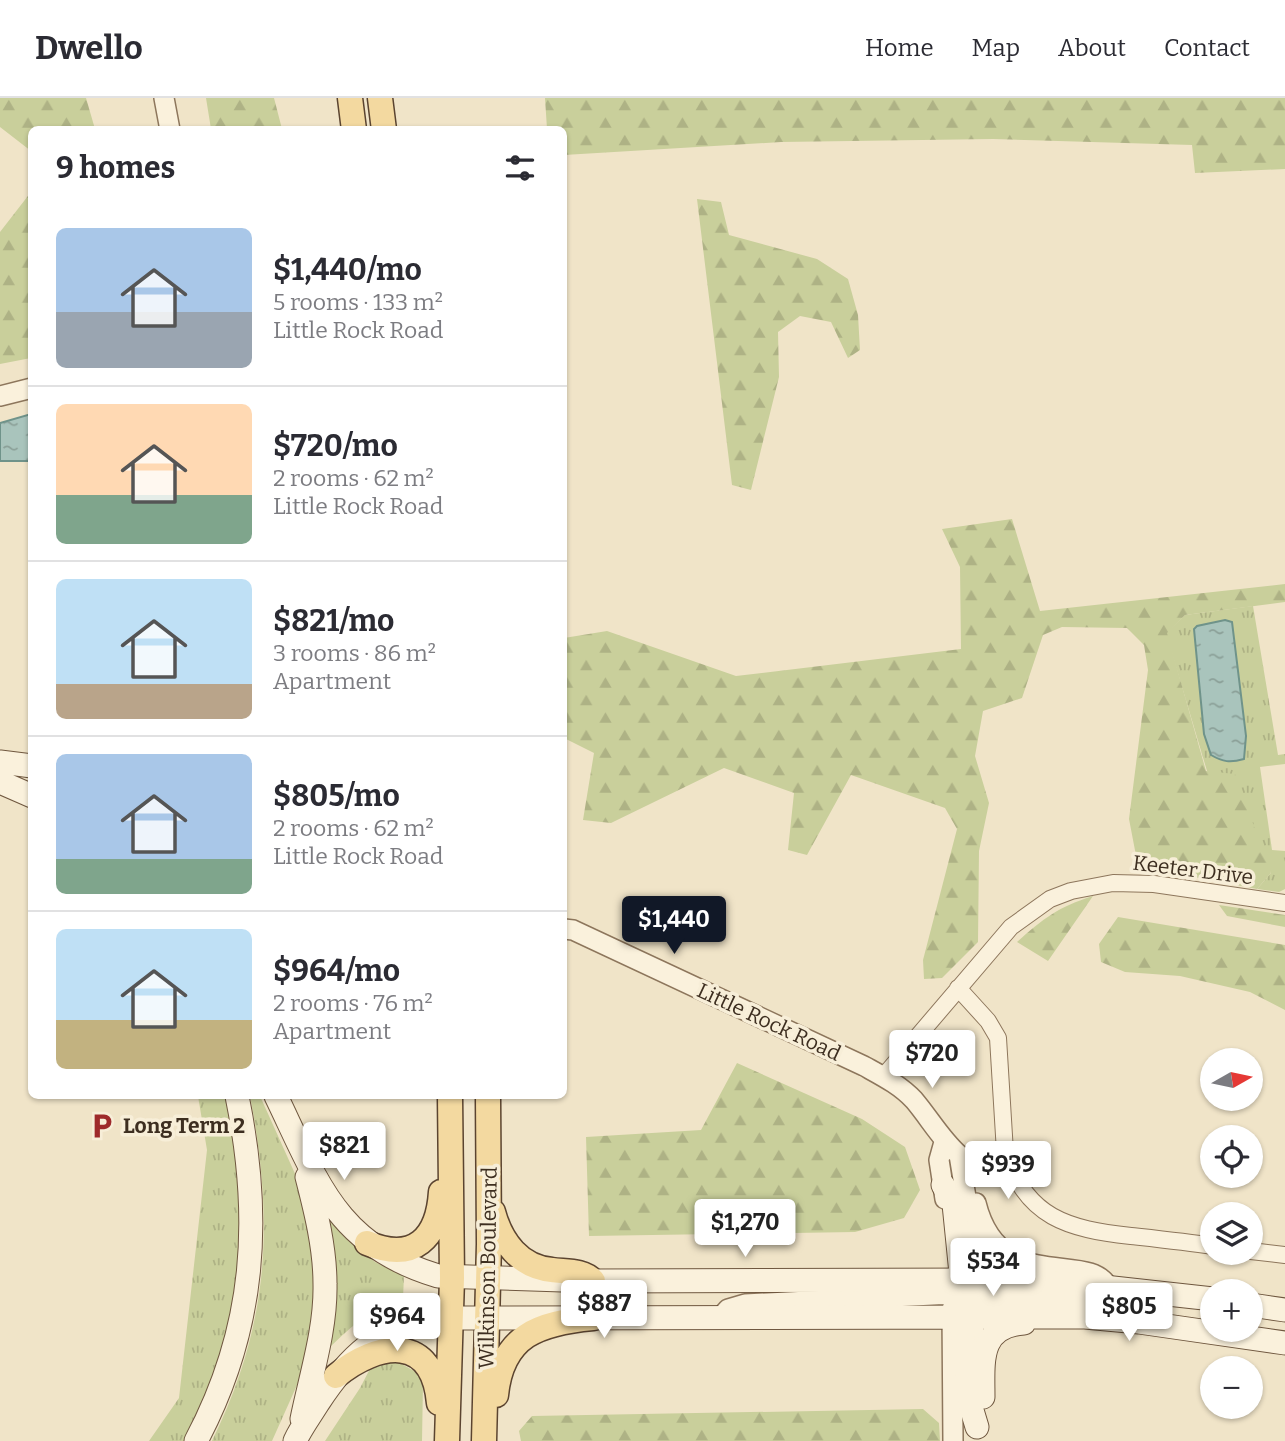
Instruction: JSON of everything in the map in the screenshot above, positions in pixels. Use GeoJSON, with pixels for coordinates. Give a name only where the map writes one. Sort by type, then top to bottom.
{"type":"FeatureCollection","features":[{"type":"Feature","properties":{"kind":"main road"},"geometry":{"type":"LineString","coordinates":[[350,98],[354,126]]}},
{"type":"Feature","properties":{"kind":"main road"},"geometry":{"type":"LineString","coordinates":[[380,98],[384,126]]}},
{"type":"Feature","properties":{"kind":"main road"},"geometry":{"type":"LineString","coordinates":[[0,762],[28,766]]}},
{"type":"Feature","properties":{"kind":"main road"},"geometry":{"type":"LineString","coordinates":[[0,782],[28,796]]}},
{"type":"Feature","properties":{"kind":"main road"},"geometry":{"type":"LineString","coordinates":[[196,1441],[225,1377],[239,1332],[247,1286],[252,1237],[251,1188],[246,1139],[238,1099]]}},
{"type":"Feature","properties":{"kind":"main road"},"geometry":{"type":"LineString","coordinates":[[278,1099],[334,1208],[367,1242],[414,1269],[452,1278],[593,1281],[962,1298],[1041,1316],[1109,1318],[1285,1343]]}},
{"type":"Feature","properties":{"kind":"main road","name":"Wilkinson Boulevard"},"geometry":{"type":"LineString","coordinates":[[447,1441],[452,1278],[450,1099]]}},
{"type":"Feature","properties":{"kind":"main road","name":"Wilkinson Boulevard"},"geometry":{"type":"LineString","coordinates":[[484,1441],[489,1279],[488,1099]]}},
{"type":"Feature","properties":{"kind":"main road"},"geometry":{"type":"LineString","coordinates":[[367,1242],[384,1248],[405,1248],[423,1241],[430,1233],[439,1212],[443,1154],[452,1138]]}},
{"type":"Feature","properties":{"kind":"main road"},"geometry":{"type":"LineString","coordinates":[[296,1437],[323,1318],[326,1286],[324,1254],[298,1140]]}},
{"type":"Feature","properties":{"kind":"main road"},"geometry":{"type":"LineString","coordinates":[[953,1179],[971,1408],[977,1434]]}},
{"type":"Feature","properties":{"kind":"main road"},"geometry":{"type":"LineString","coordinates":[[490,1194],[500,1233],[519,1257],[543,1269],[585,1275],[593,1281]]}},
{"type":"Feature","properties":{"kind":"main road"},"geometry":{"type":"LineString","coordinates":[[296,1437],[336,1376],[364,1347],[391,1331],[422,1321],[451,1317],[720,1318],[1108,1287],[1200,1298]]}},
{"type":"Feature","properties":{"kind":"main road"},"geometry":{"type":"LineString","coordinates":[[1263,1307],[1285,1310]]}},
{"type":"Feature","properties":{"kind":"main road"},"geometry":{"type":"LineString","coordinates":[[977,1434],[982,1417],[984,1360],[990,1338],[1005,1326],[1030,1322],[1041,1316]]}},
{"type":"Feature","properties":{"kind":"main road"},"geometry":{"type":"LineString","coordinates":[[490,1441],[499,1374],[510,1351],[523,1337],[543,1327],[593,1318]]}},
{"type":"Feature","properties":{"kind":"main road"},"geometry":{"type":"LineString","coordinates":[[336,1376],[351,1366],[386,1352],[405,1350],[418,1356],[431,1370],[436,1384],[442,1441]]}},
{"type":"Feature","properties":{"kind":"street"},"geometry":{"type":"LineString","coordinates":[[164,98],[169,126]]}},
{"type":"Feature","properties":{"kind":"street"},"geometry":{"type":"LineString","coordinates":[[0,396],[28,389]]}},
{"type":"Feature","properties":{"kind":"street","name":"Keeter Drive"},"geometry":{"type":"LineString","coordinates":[[883,1077],[1011,927],[1050,899],[1071,891],[1113,883],[1154,884],[1285,903]]}},
{"type":"Feature","properties":{"kind":"street","name":"Little Rock Road"},"geometry":{"type":"LineString","coordinates":[[567,925],[883,1077],[912,1099],[944,1142],[939,1160],[953,1179]]}},
{"type":"Feature","properties":{"kind":"street"},"geometry":{"type":"LineString","coordinates":[[958,988],[988,1021],[998,1038],[1005,1152],[1011,1170],[1027,1196],[1060,1222],[1086,1230],[1200,1244]]}},
{"type":"Feature","properties":{"kind":"street"},"geometry":{"type":"LineString","coordinates":[[953,1179],[969,1182],[982,1223],[1007,1253],[1037,1266],[1091,1273],[1102,1279],[1108,1287]]}},
{"type":"Feature","properties":{"kind":"street"},"geometry":{"type":"LineString","coordinates":[[1263,1252],[1285,1255]]}},
{"type":"Feature","properties":{"kind":"street"},"geometry":{"type":"LineString","coordinates":[[953,1441],[962,1298]]}},
{"type":"Feature","properties":{"kind":"green space"},"geometry":{"type":"Polygon","coordinates":[[[0,98],[86,98],[94,126],[28,126],[28,149],[0,127],[0,98]]]}},
{"type":"Feature","properties":{"kind":"green space"},"geometry":{"type":"Polygon","coordinates":[[[206,98],[274,98],[281,126],[211,126],[206,98]]]}},
{"type":"Feature","properties":{"kind":"green space"},"geometry":{"type":"Polygon","coordinates":[[[545,98],[1285,98],[1285,169],[1195,173],[1192,145],[993,139],[781,142],[567,155],[567,126],[547,126],[545,98]]]}},
{"type":"Feature","properties":{"kind":"green space"},"geometry":{"type":"Polygon","coordinates":[[[28,196],[28,359],[0,364],[0,232],[28,196]]]}},
{"type":"Feature","properties":{"kind":"green space"},"geometry":{"type":"Polygon","coordinates":[[[697,199],[721,202],[729,235],[817,259],[848,279],[858,315],[860,350],[848,358],[831,322],[800,316],[778,332],[779,377],[751,490],[732,485],[697,199]]]}},
{"type":"Feature","properties":{"kind":"green space"},"geometry":{"type":"Polygon","coordinates":[[[1012,519],[1040,611],[1285,584],[1285,602],[1185,615],[1167,633],[1206,771],[1235,774],[1271,873],[1257,889],[1138,866],[1129,819],[1148,670],[1144,645],[1127,628],[1062,627],[1043,635],[1022,698],[983,711],[975,756],[989,803],[979,851],[978,942],[942,978],[924,979],[923,960],[957,829],[945,808],[851,775],[807,855],[788,850],[794,793],[724,768],[611,823],[583,820],[594,753],[567,740],[567,638],[607,631],[736,676],[961,649],[960,567],[942,529],[1012,519]]]}},
{"type":"Feature","properties":{"kind":"green space"},"geometry":{"type":"Polygon","coordinates":[[[1253,606],[1278,755],[1285,754],[1285,764],[1260,767],[1272,850],[1285,851],[1285,889],[1279,892],[1257,889],[1271,873],[1207,771],[1166,633],[1185,615],[1253,606]],[[1232,622],[1197,626],[1194,630],[1204,734],[1244,759],[1246,736],[1232,622]]]}},
{"type":"Feature","properties":{"kind":"green space"},"geometry":{"type":"Polygon","coordinates":[[[1093,896],[1048,961],[1017,942],[1052,914],[1093,896]]]}},
{"type":"Feature","properties":{"kind":"green space"},"geometry":{"type":"Polygon","coordinates":[[[1219,905],[1285,915],[1285,927],[1227,916],[1219,905]]]}},
{"type":"Feature","properties":{"kind":"green space"},"geometry":{"type":"Polygon","coordinates":[[[1118,917],[1285,945],[1285,1010],[1250,992],[1180,976],[1125,972],[1101,962],[1099,944],[1118,917]]]}},
{"type":"Feature","properties":{"kind":"green space"},"geometry":{"type":"Polygon","coordinates":[[[737,1063],[862,1119],[905,1147],[920,1190],[904,1218],[855,1232],[589,1236],[586,1137],[701,1130],[737,1063]]]}},
{"type":"Feature","properties":{"kind":"green space"},"geometry":{"type":"Polygon","coordinates":[[[198,1099],[228,1099],[233,1118],[243,1231],[228,1340],[187,1441],[149,1441],[179,1398],[207,1150],[198,1099]]]}},
{"type":"Feature","properties":{"kind":"green space"},"geometry":{"type":"Polygon","coordinates":[[[251,1099],[261,1099],[301,1187],[320,1266],[306,1365],[272,1441],[212,1441],[246,1355],[256,1313],[264,1229],[258,1142],[251,1099]]]}},
{"type":"Feature","properties":{"kind":"green space"},"geometry":{"type":"Polygon","coordinates":[[[330,1221],[375,1262],[404,1276],[403,1298],[372,1312],[329,1348],[327,1223],[330,1221]]]}},
{"type":"Feature","properties":{"kind":"green space"},"geometry":{"type":"Polygon","coordinates":[[[389,1357],[416,1372],[423,1383],[422,1441],[325,1441],[372,1365],[389,1357]]]}},
{"type":"Feature","properties":{"kind":"green space"},"geometry":{"type":"Polygon","coordinates":[[[923,1409],[939,1423],[940,1441],[521,1441],[519,1431],[532,1416],[923,1409]]]}},
{"type":"Feature","properties":{"kind":"water"},"geometry":{"type":"Polygon","coordinates":[[[28,415],[28,461],[0,461],[0,423],[28,415]]]}},
{"type":"Feature","properties":{"kind":"water"},"geometry":{"type":"Polygon","coordinates":[[[1225,620],[1232,622],[1246,736],[1244,759],[1231,761],[1211,755],[1204,734],[1194,629],[1225,620]]]}},
{"type":"Feature","properties":{"kind":"place","name":"Long Term 2"},"geometry":{"type":"Point","coordinates":[102,1126]}}]}
